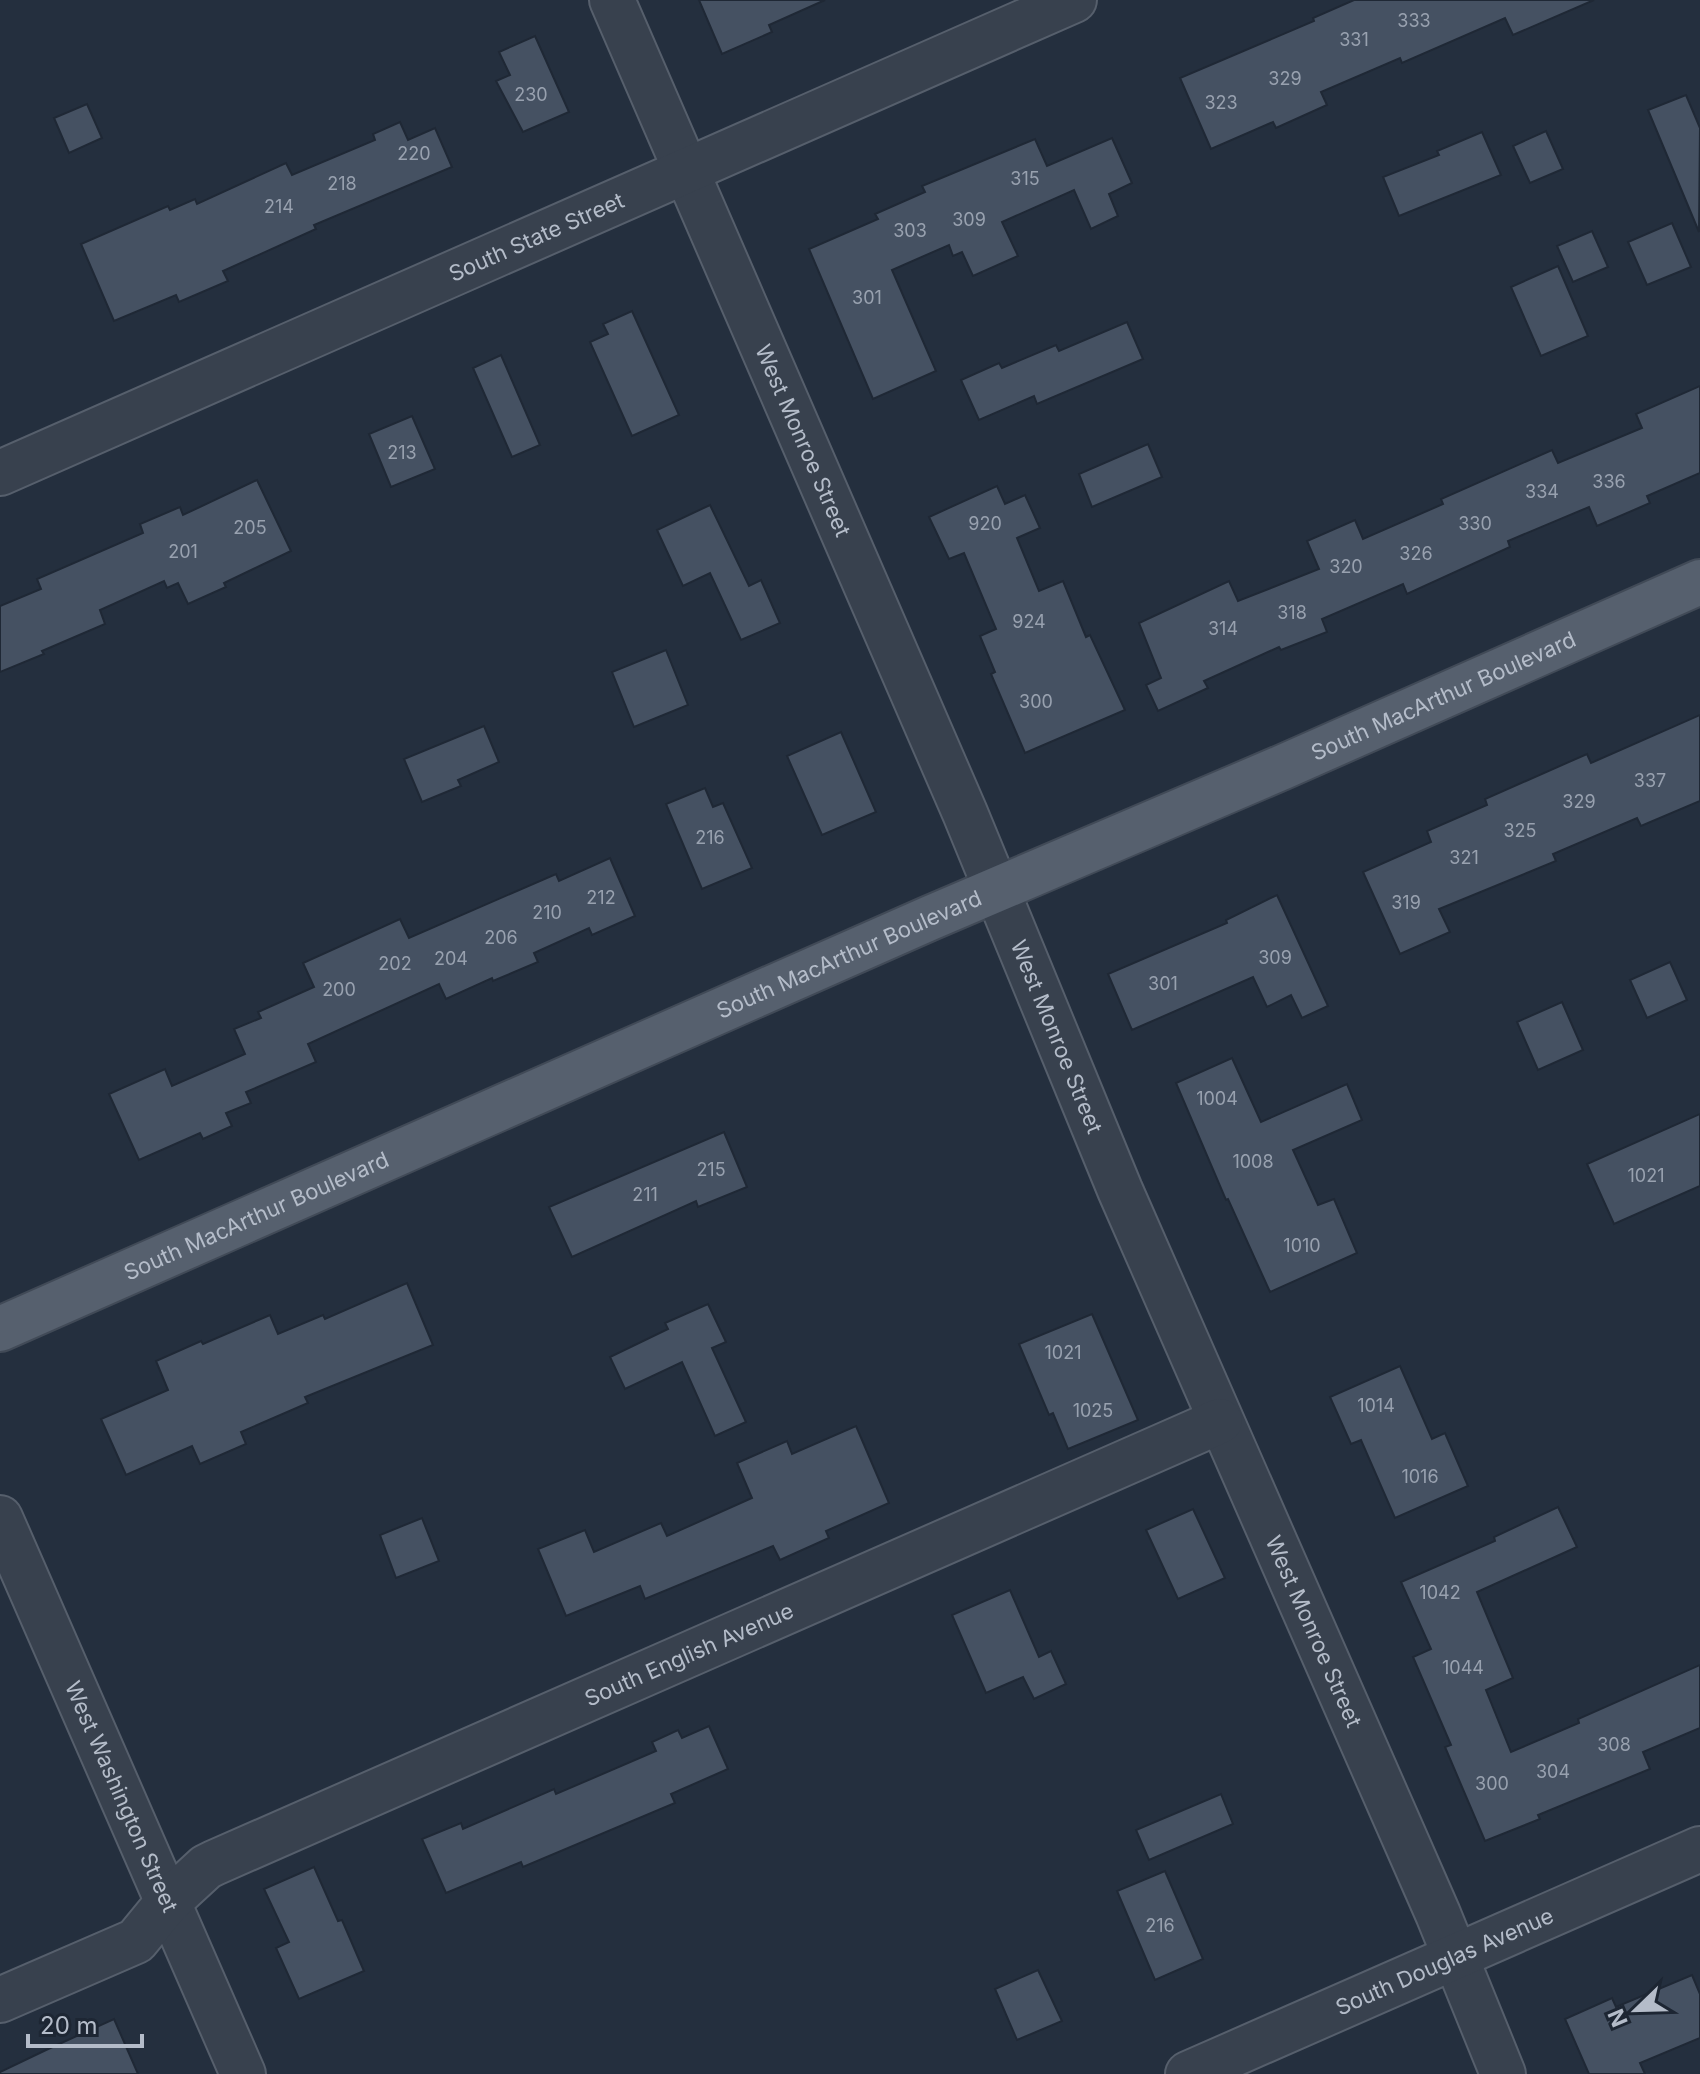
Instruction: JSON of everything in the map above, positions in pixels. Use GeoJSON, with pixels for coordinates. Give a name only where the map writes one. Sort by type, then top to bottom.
{"type":"FeatureCollection","features":[{"type":"Feature","properties":{"kind":"main road","name":"South MacArthur Boulevard"},"geometry":{"type":"LineString","coordinates":[[0,1329],[1700,582]]}},
{"type":"Feature","properties":{"kind":"street","name":"West Monroe Street"},"geometry":{"type":"LineString","coordinates":[[612,0],[997,890],[1120,1190],[1455,1956],[1503,2074]]}},
{"type":"Feature","properties":{"kind":"street","name":"South State Street"},"geometry":{"type":"LineString","coordinates":[[0,473],[1074,0]]}},
{"type":"Feature","properties":{"kind":"street","name":"South English Avenue"},"geometry":{"type":"LineString","coordinates":[[0,2000],[136,1941],[168,1902],[214,1863],[1220,1421]]}},
{"type":"Feature","properties":{"kind":"street","name":"West Washington Street"},"geometry":{"type":"LineString","coordinates":[[0,1518],[243,2074]]}},
{"type":"Feature","properties":{"kind":"street","name":"South Douglas Avenue"},"geometry":{"type":"LineString","coordinates":[[1188,2074],[1700,1849]]}},
{"type":"Feature","properties":{"kind":"building"},"geometry":{"type":"Polygon","coordinates":[[[699,0],[825,0],[769,25],[772,32],[722,54],[699,0]]]}},
{"type":"Feature","properties":{"kind":"building"},"geometry":{"type":"Polygon","coordinates":[[[1354,0],[1594,0],[1513,35],[1505,18],[1402,63],[1400,58],[1321,92],[1327,105],[1276,128],[1273,122],[1211,149],[1180,78],[1314,21],[1313,18],[1354,0]]]}},
{"type":"Feature","properties":{"kind":"building"},"geometry":{"type":"Polygon","coordinates":[[[535,36],[569,112],[523,132],[496,81],[510,75],[499,52],[535,36]]]}},
{"type":"Feature","properties":{"kind":"building"},"geometry":{"type":"Polygon","coordinates":[[[1686,95],[1700,128],[1699,232],[1648,110],[1686,95]]]}},
{"type":"Feature","properties":{"kind":"building"},"geometry":{"type":"Polygon","coordinates":[[[87,104],[102,138],[69,153],[54,118],[87,104]]]}},
{"type":"Feature","properties":{"kind":"building"},"geometry":{"type":"Polygon","coordinates":[[[400,122],[408,140],[435,128],[452,167],[314,225],[316,229],[223,271],[228,281],[179,302],[176,295],[114,321],[81,244],[168,206],[170,210],[195,199],[197,204],[286,163],[292,175],[375,140],[373,134],[400,122]]]}},
{"type":"Feature","properties":{"kind":"building"},"geometry":{"type":"Polygon","coordinates":[[[1546,131],[1563,169],[1530,183],[1513,146],[1546,131]]]}},
{"type":"Feature","properties":{"kind":"building"},"geometry":{"type":"Polygon","coordinates":[[[1482,132],[1501,175],[1399,216],[1383,177],[1439,155],[1437,151],[1482,132]]]}},
{"type":"Feature","properties":{"kind":"building"},"geometry":{"type":"Polygon","coordinates":[[[1112,138],[1132,183],[1109,194],[1118,216],[1091,229],[1074,190],[1002,222],[1018,256],[973,276],[962,252],[953,256],[949,245],[892,270],[936,371],[873,399],[809,249],[878,219],[875,214],[925,192],[922,186],[1035,139],[1047,166],[1112,138]]]}},
{"type":"Feature","properties":{"kind":"building"},"geometry":{"type":"Polygon","coordinates":[[[1672,223],[1691,267],[1647,285],[1628,242],[1672,223]]]}},
{"type":"Feature","properties":{"kind":"building"},"geometry":{"type":"Polygon","coordinates":[[[1592,231],[1608,267],[1573,282],[1557,246],[1592,231]]]}},
{"type":"Feature","properties":{"kind":"building"},"geometry":{"type":"Polygon","coordinates":[[[1558,266],[1588,336],[1541,356],[1511,287],[1558,266]]]}},
{"type":"Feature","properties":{"kind":"building"},"geometry":{"type":"Polygon","coordinates":[[[632,311],[679,415],[632,436],[590,342],[608,334],[603,324],[632,311]]]}},
{"type":"Feature","properties":{"kind":"building"},"geometry":{"type":"Polygon","coordinates":[[[1127,322],[1143,359],[1037,404],[1034,396],[979,420],[961,380],[999,363],[1002,368],[1056,345],[1059,351],[1127,322]]]}},
{"type":"Feature","properties":{"kind":"building"},"geometry":{"type":"Polygon","coordinates":[[[501,355],[540,445],[512,457],[473,368],[501,355]]]}},
{"type":"Feature","properties":{"kind":"building"},"geometry":{"type":"Polygon","coordinates":[[[1700,386],[1700,473],[1647,496],[1650,503],[1597,526],[1589,507],[1508,541],[1510,547],[1407,594],[1403,584],[1322,619],[1327,632],[1281,650],[1279,647],[1204,681],[1208,688],[1158,711],[1146,685],[1161,678],[1139,623],[1229,581],[1238,601],[1319,569],[1307,541],[1355,520],[1363,539],[1443,504],[1441,499],[1552,450],[1558,463],[1642,428],[1636,414],[1700,386]]]}},
{"type":"Feature","properties":{"kind":"building"},"geometry":{"type":"Polygon","coordinates":[[[412,416],[435,469],[391,487],[369,434],[412,416]]]}},
{"type":"Feature","properties":{"kind":"building"},"geometry":{"type":"Polygon","coordinates":[[[1148,444],[1162,477],[1092,507],[1079,474],[1148,444]]]}},
{"type":"Feature","properties":{"kind":"building"},"geometry":{"type":"Polygon","coordinates":[[[257,480],[291,551],[188,604],[178,583],[167,588],[164,581],[100,610],[105,624],[0,672],[0,606],[41,589],[37,579],[143,533],[140,524],[180,507],[183,515],[257,480]]]}},
{"type":"Feature","properties":{"kind":"building"},"geometry":{"type":"Polygon","coordinates":[[[997,486],[1005,504],[1025,495],[1040,528],[1017,538],[1039,591],[1063,581],[1086,637],[1090,635],[1125,710],[1025,753],[991,674],[995,672],[980,636],[996,629],[964,553],[949,559],[929,517],[997,486]]]}},
{"type":"Feature","properties":{"kind":"building"},"geometry":{"type":"Polygon","coordinates":[[[710,505],[749,586],[761,580],[780,623],[741,640],[710,573],[683,586],[657,530],[710,505]]]}},
{"type":"Feature","properties":{"kind":"building"},"geometry":{"type":"Polygon","coordinates":[[[666,650],[688,705],[634,727],[612,672],[666,650]]]}},
{"type":"Feature","properties":{"kind":"building"},"geometry":{"type":"Polygon","coordinates":[[[1700,715],[1700,801],[1641,826],[1637,818],[1553,854],[1556,861],[1439,909],[1450,932],[1400,954],[1363,872],[1431,842],[1427,831],[1487,805],[1485,799],[1587,754],[1591,763],[1700,715]]]}},
{"type":"Feature","properties":{"kind":"building"},"geometry":{"type":"Polygon","coordinates":[[[484,726],[499,762],[458,780],[461,786],[422,802],[404,759],[484,726]]]}},
{"type":"Feature","properties":{"kind":"building"},"geometry":{"type":"Polygon","coordinates":[[[841,732],[876,812],[822,835],[787,756],[841,732]]]}},
{"type":"Feature","properties":{"kind":"building"},"geometry":{"type":"Polygon","coordinates":[[[705,788],[713,807],[723,803],[752,868],[702,889],[666,804],[705,788]]]}},
{"type":"Feature","properties":{"kind":"building"},"geometry":{"type":"Polygon","coordinates":[[[610,858],[635,916],[592,935],[589,928],[534,953],[538,962],[493,981],[492,978],[446,999],[439,984],[308,1044],[316,1062],[246,1092],[251,1103],[226,1113],[232,1126],[203,1139],[200,1133],[139,1160],[109,1094],[165,1069],[172,1086],[245,1054],[234,1029],[261,1018],[258,1012],[314,987],[303,963],[400,919],[409,938],[556,874],[559,881],[610,858]]]}},
{"type":"Feature","properties":{"kind":"building"},"geometry":{"type":"Polygon","coordinates":[[[1277,895],[1328,1006],[1302,1018],[1291,995],[1267,1007],[1253,977],[1132,1030],[1108,974],[1227,923],[1226,920],[1277,895]]]}},
{"type":"Feature","properties":{"kind":"building"},"geometry":{"type":"Polygon","coordinates":[[[1670,962],[1687,1000],[1647,1018],[1630,980],[1670,962]]]}},
{"type":"Feature","properties":{"kind":"building"},"geometry":{"type":"Polygon","coordinates":[[[1562,1002],[1583,1050],[1538,1070],[1517,1022],[1562,1002]]]}},
{"type":"Feature","properties":{"kind":"building"},"geometry":{"type":"Polygon","coordinates":[[[1232,1058],[1261,1122],[1347,1084],[1362,1120],[1293,1150],[1318,1205],[1334,1199],[1357,1253],[1270,1292],[1176,1083],[1232,1058]]]}},
{"type":"Feature","properties":{"kind":"building"},"geometry":{"type":"Polygon","coordinates":[[[1700,1114],[1700,1186],[1614,1224],[1587,1164],[1700,1114]]]}},
{"type":"Feature","properties":{"kind":"building"},"geometry":{"type":"Polygon","coordinates":[[[724,1132],[747,1187],[698,1207],[696,1201],[572,1257],[549,1207],[724,1132]]]}},
{"type":"Feature","properties":{"kind":"building"},"geometry":{"type":"Polygon","coordinates":[[[407,1283],[433,1345],[305,1397],[308,1403],[241,1432],[246,1444],[200,1464],[192,1446],[126,1475],[101,1419],[168,1390],[156,1361],[270,1315],[278,1334],[323,1315],[325,1319],[407,1283]]]}},
{"type":"Feature","properties":{"kind":"building"},"geometry":{"type":"Polygon","coordinates":[[[708,1304],[726,1342],[712,1348],[746,1422],[715,1436],[682,1362],[625,1389],[610,1357],[668,1329],[665,1323],[708,1304]]]}},
{"type":"Feature","properties":{"kind":"building"},"geometry":{"type":"Polygon","coordinates":[[[1092,1314],[1138,1420],[1068,1449],[1053,1413],[1049,1415],[1019,1344],[1092,1314]]]}},
{"type":"Feature","properties":{"kind":"building"},"geometry":{"type":"Polygon","coordinates":[[[1400,1366],[1432,1439],[1445,1433],[1468,1486],[1395,1518],[1361,1440],[1351,1444],[1330,1397],[1400,1366]]]}},
{"type":"Feature","properties":{"kind":"building"},"geometry":{"type":"Polygon","coordinates":[[[856,1426],[889,1503],[826,1531],[829,1538],[780,1560],[773,1546],[645,1599],[640,1586],[566,1616],[538,1549],[585,1530],[594,1552],[661,1523],[667,1536],[752,1498],[737,1463],[787,1441],[792,1454],[856,1426]]]}},
{"type":"Feature","properties":{"kind":"building"},"geometry":{"type":"Polygon","coordinates":[[[1558,1507],[1577,1547],[1477,1592],[1513,1678],[1486,1690],[1511,1752],[1700,1665],[1700,1728],[1643,1752],[1650,1769],[1538,1815],[1540,1819],[1485,1841],[1445,1747],[1451,1745],[1413,1657],[1431,1649],[1401,1582],[1495,1541],[1494,1537],[1558,1507]]]}},
{"type":"Feature","properties":{"kind":"building"},"geometry":{"type":"Polygon","coordinates":[[[1193,1509],[1225,1578],[1178,1599],[1146,1530],[1193,1509]]]}},
{"type":"Feature","properties":{"kind":"building"},"geometry":{"type":"Polygon","coordinates":[[[422,1518],[439,1561],[396,1578],[380,1535],[422,1518]]]}},
{"type":"Feature","properties":{"kind":"building"},"geometry":{"type":"Polygon","coordinates":[[[1010,1590],[1039,1657],[1051,1651],[1066,1684],[1034,1699],[1023,1677],[986,1693],[952,1615],[1010,1590]]]}},
{"type":"Feature","properties":{"kind":"building"},"geometry":{"type":"Polygon","coordinates":[[[709,1726],[728,1769],[671,1794],[675,1803],[523,1867],[521,1862],[446,1893],[422,1839],[461,1823],[463,1829],[554,1789],[556,1794],[656,1751],[652,1742],[678,1730],[682,1738],[709,1726]]]}},
{"type":"Feature","properties":{"kind":"building"},"geometry":{"type":"Polygon","coordinates":[[[1221,1794],[1233,1824],[1149,1860],[1136,1830],[1221,1794]]]}},
{"type":"Feature","properties":{"kind":"building"},"geometry":{"type":"Polygon","coordinates":[[[314,1867],[364,1971],[299,1999],[276,1948],[289,1942],[264,1889],[314,1867]]]}},
{"type":"Feature","properties":{"kind":"building"},"geometry":{"type":"Polygon","coordinates":[[[1165,1871],[1203,1959],[1155,1980],[1117,1891],[1165,1871]]]}},
{"type":"Feature","properties":{"kind":"building"},"geometry":{"type":"Polygon","coordinates":[[[1038,1970],[1062,2021],[1017,2040],[995,1989],[1038,1970]]]}},
{"type":"Feature","properties":{"kind":"building"},"geometry":{"type":"Polygon","coordinates":[[[1692,1975],[1700,1994],[1700,2038],[1640,2063],[1645,2074],[1589,2074],[1565,2019],[1612,1998],[1616,2007],[1692,1975]]]}},
{"type":"Feature","properties":{"kind":"building"},"geometry":{"type":"Polygon","coordinates":[[[114,2019],[138,2074],[0,2074],[0,2072],[114,2019]]]}}]}
